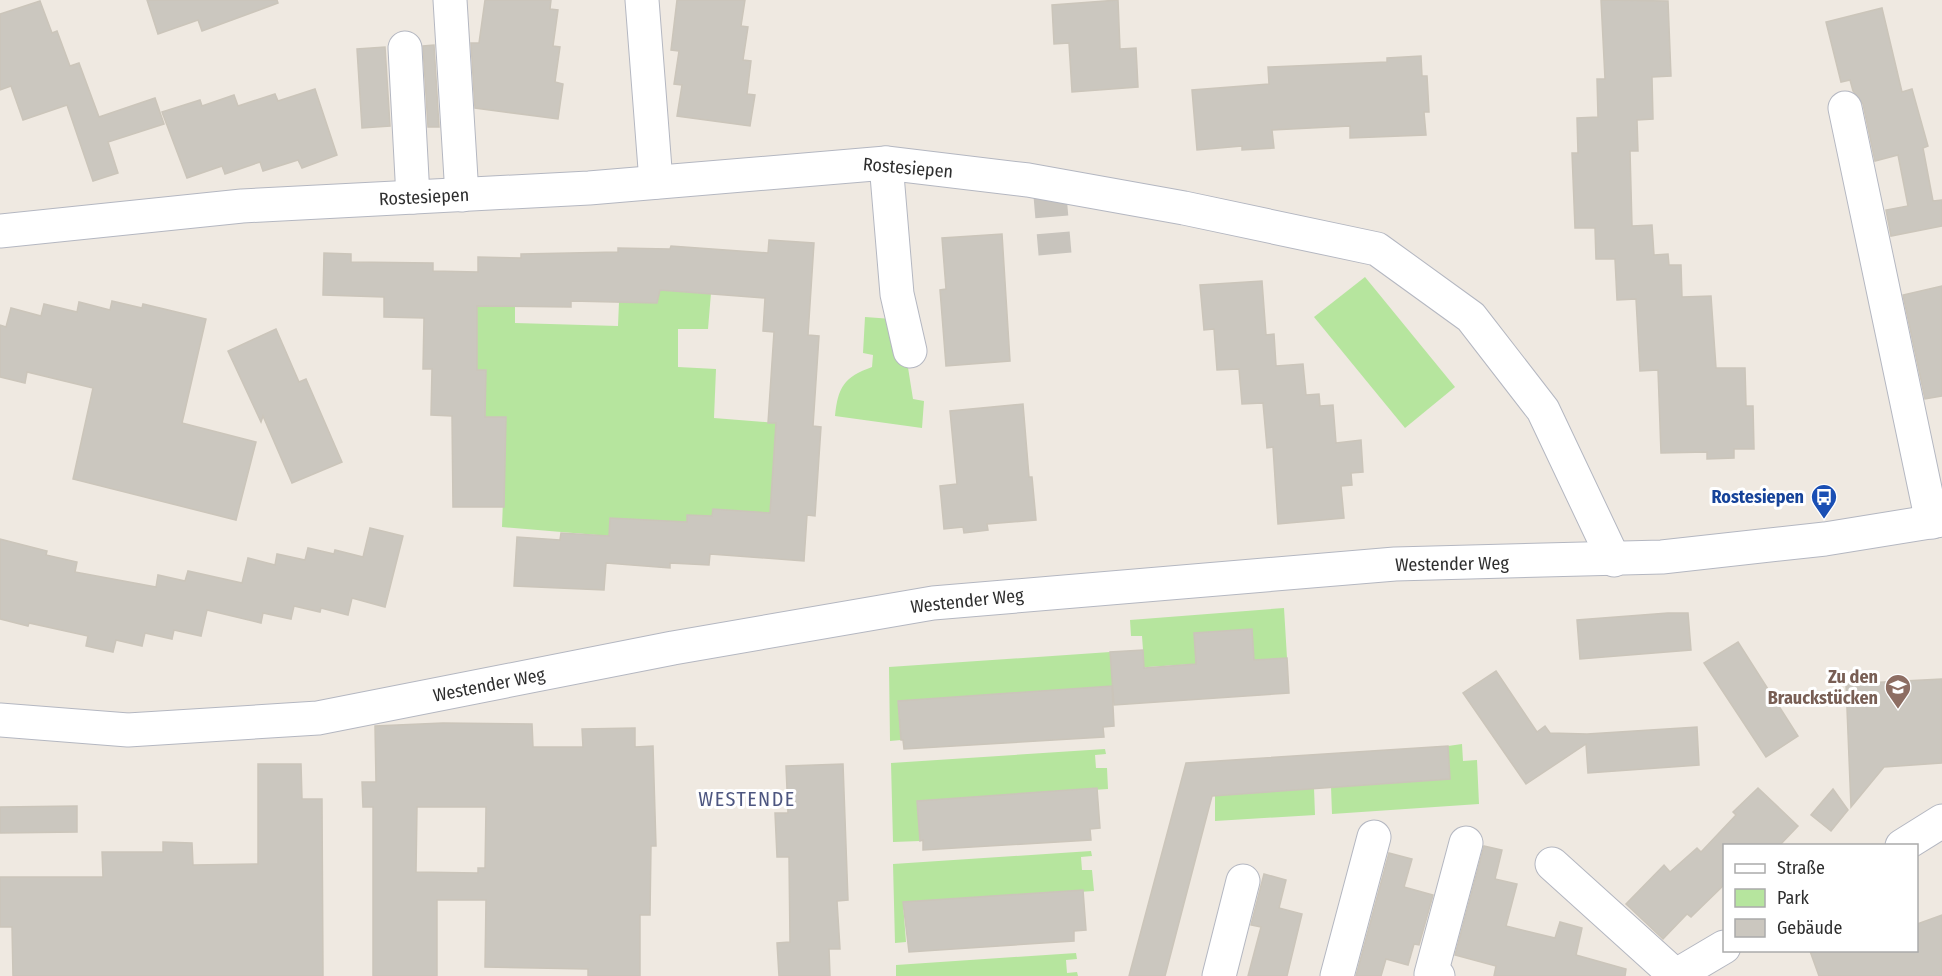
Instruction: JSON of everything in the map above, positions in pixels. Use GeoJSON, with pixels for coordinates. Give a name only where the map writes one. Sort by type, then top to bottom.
{"type":"FeatureCollection","features":[{"type":"Feature","properties":{"kind":"street"},"geometry":{"type":"LineString","coordinates":[[450,0],[462,195]]}},
{"type":"Feature","properties":{"kind":"street"},"geometry":{"type":"LineString","coordinates":[[642,0],[656,182]]}},
{"type":"Feature","properties":{"kind":"street"},"geometry":{"type":"LineString","coordinates":[[405,48],[413,197]]}},
{"type":"Feature","properties":{"kind":"street"},"geometry":{"type":"LineString","coordinates":[[1845,108],[1937,507]]}},
{"type":"Feature","properties":{"kind":"street"},"geometry":{"type":"LineString","coordinates":[[886,163],[897,294],[910,351]]}},
{"type":"Feature","properties":{"kind":"street","name":"Rostesiepen"},"geometry":{"type":"LineString","coordinates":[[0,231],[242,206],[462,195],[886,163],[1065,186],[1377,249],[1471,317],[1543,410],[1614,560]]}},
{"type":"Feature","properties":{"kind":"street","name":"Westender Weg"},"geometry":{"type":"LineString","coordinates":[[0,720],[128,730],[318,718],[673,648],[933,603],[1395,564],[1662,557],[1825,539],[1937,507]]}},
{"type":"Feature","properties":{"kind":"street"},"geometry":{"type":"LineString","coordinates":[[1905,844],[1942,821]]}},
{"type":"Feature","properties":{"kind":"street"},"geometry":{"type":"LineString","coordinates":[[1337,976],[1374,837]]}},
{"type":"Feature","properties":{"kind":"street"},"geometry":{"type":"LineString","coordinates":[[1438,976],[1431,974],[1466,843]]}},
{"type":"Feature","properties":{"kind":"street"},"geometry":{"type":"LineString","coordinates":[[1552,864],[1675,976],[1723,948]]}},
{"type":"Feature","properties":{"kind":"street"},"geometry":{"type":"LineString","coordinates":[[1219,976],[1243,881]]}},
{"type":"Feature","properties":{"kind":"green space"},"geometry":{"type":"Polygon","coordinates":[[[1365,277],[1455,387],[1405,428],[1314,317],[1365,277]]]}},
{"type":"Feature","properties":{"kind":"green space"},"geometry":{"type":"Polygon","coordinates":[[[660,290],[711,293],[708,329],[678,329],[678,367],[716,369],[714,418],[776,423],[770,513],[713,509],[712,516],[688,515],[687,522],[610,519],[609,536],[502,527],[506,417],[485,417],[486,370],[477,370],[477,306],[515,306],[515,323],[618,326],[619,302],[657,303],[660,290]]]}},
{"type":"Feature","properties":{"kind":"green space"},"geometry":{"type":"Polygon","coordinates":[[[865,317],[906,320],[906,355],[913,399],[924,401],[922,428],[835,416],[838,398],[844,384],[855,375],[872,367],[873,355],[863,353],[865,317]]]}},
{"type":"Feature","properties":{"kind":"green space"},"geometry":{"type":"Polygon","coordinates":[[[1284,608],[1287,658],[1132,668],[1132,651],[1143,650],[1142,636],[1131,636],[1130,620],[1284,608]]]}},
{"type":"Feature","properties":{"kind":"green space"},"geometry":{"type":"Polygon","coordinates":[[[1110,652],[1111,666],[1123,686],[898,701],[901,740],[890,741],[889,667],[1110,652]]]}},
{"type":"Feature","properties":{"kind":"green space"},"geometry":{"type":"Polygon","coordinates":[[[1462,744],[1463,761],[1477,760],[1479,804],[1332,814],[1331,787],[1450,779],[1448,746],[1462,744]]]}},
{"type":"Feature","properties":{"kind":"green space"},"geometry":{"type":"Polygon","coordinates":[[[1105,749],[1106,754],[1095,755],[1096,768],[1107,768],[1108,789],[918,801],[920,841],[893,842],[891,763],[1105,749]]]}},
{"type":"Feature","properties":{"kind":"green space"},"geometry":{"type":"Polygon","coordinates":[[[1314,788],[1315,815],[1215,821],[1215,795],[1314,788]]]}},
{"type":"Feature","properties":{"kind":"green space"},"geometry":{"type":"Polygon","coordinates":[[[1091,851],[1092,856],[1081,857],[1082,870],[1092,870],[1094,891],[903,903],[906,942],[895,943],[893,864],[1091,851]]]}},
{"type":"Feature","properties":{"kind":"green space"},"geometry":{"type":"Polygon","coordinates":[[[1076,953],[1077,959],[1066,960],[1067,973],[1077,972],[1078,976],[896,976],[896,965],[1076,953]]]}},
{"type":"Feature","properties":{"kind":"building"},"geometry":{"type":"Polygon","coordinates":[[[147,0],[277,0],[278,3],[202,31],[198,20],[158,34],[147,0]]]}},
{"type":"Feature","properties":{"kind":"building"},"geometry":{"type":"Polygon","coordinates":[[[485,0],[551,0],[550,9],[558,10],[553,46],[560,47],[555,82],[563,84],[558,119],[475,108],[471,43],[479,43],[485,0]]]}},
{"type":"Feature","properties":{"kind":"building"},"geometry":{"type":"Polygon","coordinates":[[[677,0],[745,0],[741,26],[748,27],[743,60],[751,61],[747,94],[755,95],[750,126],[677,116],[682,85],[674,84],[679,51],[671,50],[677,0]]]}},
{"type":"Feature","properties":{"kind":"building"},"geometry":{"type":"Polygon","coordinates":[[[1118,0],[1120,49],[1136,48],[1138,87],[1072,92],[1069,43],[1054,44],[1052,5],[1118,0]]]}},
{"type":"Feature","properties":{"kind":"building"},"geometry":{"type":"Polygon","coordinates":[[[1601,0],[1668,1],[1671,76],[1652,77],[1653,119],[1637,120],[1638,151],[1630,151],[1632,226],[1652,225],[1654,255],[1668,254],[1669,265],[1681,265],[1682,297],[1711,296],[1716,368],[1745,368],[1746,406],[1753,406],[1754,449],[1734,449],[1734,458],[1707,459],[1707,452],[1661,453],[1658,370],[1640,371],[1636,299],[1617,300],[1615,259],[1596,259],[1595,228],[1575,228],[1572,153],[1578,153],[1577,118],[1598,117],[1597,79],[1605,79],[1601,0]]]}},
{"type":"Feature","properties":{"kind":"building"},"geometry":{"type":"Polygon","coordinates":[[[40,1],[52,33],[57,31],[70,66],[79,63],[99,117],[155,98],[164,124],[108,142],[118,173],[93,181],[67,105],[23,120],[11,86],[0,90],[0,14],[40,1]]]}},
{"type":"Feature","properties":{"kind":"building"},"geometry":{"type":"Polygon","coordinates":[[[1882,8],[1902,92],[1912,89],[1928,146],[1923,148],[1933,201],[1942,200],[1942,226],[1891,236],[1886,210],[1908,206],[1898,155],[1875,161],[1863,104],[1853,91],[1850,80],[1841,82],[1826,22],[1882,8]]]}},
{"type":"Feature","properties":{"kind":"building"},"geometry":{"type":"Polygon","coordinates":[[[434,45],[439,127],[428,127],[423,46],[434,45]]]}},
{"type":"Feature","properties":{"kind":"building"},"geometry":{"type":"Polygon","coordinates":[[[385,47],[390,126],[362,128],[357,49],[385,47]]]}},
{"type":"Feature","properties":{"kind":"building"},"geometry":{"type":"Polygon","coordinates":[[[1421,56],[1422,76],[1427,76],[1429,112],[1424,112],[1426,135],[1350,138],[1350,126],[1272,130],[1274,148],[1242,150],[1242,146],[1197,150],[1192,90],[1269,84],[1268,67],[1387,62],[1387,58],[1421,56]]]}},
{"type":"Feature","properties":{"kind":"building"},"geometry":{"type":"Polygon","coordinates":[[[315,89],[337,155],[302,168],[298,160],[263,171],[260,162],[225,174],[222,166],[187,178],[162,112],[200,100],[202,106],[234,95],[238,106],[275,94],[278,101],[315,89]]]}},
{"type":"Feature","properties":{"kind":"building"},"geometry":{"type":"Polygon","coordinates":[[[1002,234],[1010,361],[946,366],[940,290],[946,289],[942,238],[1002,234]]]}},
{"type":"Feature","properties":{"kind":"building"},"geometry":{"type":"Polygon","coordinates":[[[769,240],[814,243],[808,335],[819,336],[813,426],[821,427],[815,516],[807,515],[804,561],[710,554],[709,565],[670,563],[670,568],[606,563],[604,590],[514,586],[517,537],[560,540],[561,533],[609,536],[610,518],[687,522],[687,515],[712,516],[713,509],[770,513],[776,423],[768,423],[774,332],[763,331],[765,298],[660,290],[657,303],[571,301],[571,307],[477,306],[477,370],[486,370],[485,417],[506,417],[504,507],[453,507],[452,416],[431,415],[432,369],[423,369],[424,318],[384,317],[384,297],[323,295],[324,253],[351,254],[351,262],[433,263],[433,271],[478,272],[478,257],[521,258],[521,254],[618,252],[618,248],[670,249],[671,246],[768,253],[769,240]]]}},
{"type":"Feature","properties":{"kind":"building"},"geometry":{"type":"Polygon","coordinates":[[[1262,281],[1266,335],[1274,334],[1276,366],[1303,364],[1306,395],[1319,394],[1320,406],[1333,405],[1336,443],[1361,440],[1363,472],[1351,473],[1352,485],[1341,486],[1344,518],[1278,524],[1273,447],[1267,448],[1263,403],[1242,404],[1239,369],[1217,370],[1214,329],[1204,330],[1200,285],[1262,281]]]}},
{"type":"Feature","properties":{"kind":"building"},"geometry":{"type":"Polygon","coordinates":[[[1942,286],[1942,396],[1925,399],[1903,295],[1942,286]]]}},
{"type":"Feature","properties":{"kind":"building"},"geometry":{"type":"Polygon","coordinates":[[[112,301],[142,308],[143,304],[206,319],[182,423],[256,442],[236,520],[73,479],[93,388],[27,372],[25,383],[0,377],[0,325],[6,327],[11,308],[41,316],[44,304],[77,312],[79,302],[110,310],[112,301]]]}},
{"type":"Feature","properties":{"kind":"building"},"geometry":{"type":"Polygon","coordinates":[[[276,329],[299,382],[306,379],[342,462],[292,483],[263,416],[261,422],[228,351],[276,329]]]}},
{"type":"Feature","properties":{"kind":"building"},"geometry":{"type":"Polygon","coordinates":[[[1023,404],[1029,477],[1032,477],[1036,520],[987,524],[988,530],[964,533],[963,527],[944,529],[940,486],[957,484],[950,411],[1023,404]]]}},
{"type":"Feature","properties":{"kind":"building"},"geometry":{"type":"Polygon","coordinates":[[[370,528],[403,536],[385,607],[352,598],[348,615],[321,608],[320,612],[294,606],[291,619],[263,613],[261,623],[207,610],[201,636],[174,630],[172,639],[145,633],[142,646],[116,640],[113,652],[86,646],[88,636],[0,619],[0,539],[47,551],[46,555],[77,562],[75,572],[156,587],[158,575],[185,581],[188,571],[242,583],[248,558],[275,565],[277,554],[305,560],[308,548],[334,554],[335,550],[363,557],[370,528]]]}},
{"type":"Feature","properties":{"kind":"building"},"geometry":{"type":"Polygon","coordinates":[[[1688,613],[1691,650],[1580,659],[1577,620],[1688,613]]]}},
{"type":"Feature","properties":{"kind":"building"},"geometry":{"type":"Polygon","coordinates":[[[1252,629],[1254,660],[1287,658],[1289,693],[1114,705],[1110,652],[1143,650],[1144,668],[1196,664],[1194,633],[1252,629]]]}},
{"type":"Feature","properties":{"kind":"building"},"geometry":{"type":"Polygon","coordinates":[[[1738,642],[1798,736],[1766,757],[1704,663],[1738,642]]]}},
{"type":"Feature","properties":{"kind":"building"},"geometry":{"type":"Polygon","coordinates":[[[1496,671],[1537,732],[1545,726],[1550,733],[1587,734],[1697,727],[1699,765],[1588,773],[1586,744],[1526,784],[1463,693],[1496,671]]]}},
{"type":"Feature","properties":{"kind":"building","name":"Zu den Brauckstücken"},"geometry":{"type":"Polygon","coordinates":[[[1942,679],[1942,763],[1884,767],[1851,807],[1846,684],[1942,679]]]}},
{"type":"Feature","properties":{"kind":"building"},"geometry":{"type":"Polygon","coordinates":[[[1112,686],[1114,726],[1103,727],[1104,737],[904,749],[903,740],[901,740],[898,701],[1112,686]]]}},
{"type":"Feature","properties":{"kind":"building"},"geometry":{"type":"Polygon","coordinates":[[[443,723],[532,724],[533,747],[583,747],[582,729],[635,728],[635,747],[653,746],[656,846],[651,846],[650,915],[640,915],[640,976],[588,976],[588,969],[485,967],[486,900],[437,900],[437,976],[373,976],[373,807],[363,807],[362,782],[376,782],[375,726],[443,723]],[[417,807],[416,872],[478,873],[478,868],[485,868],[486,807],[417,807]]]}},
{"type":"Feature","properties":{"kind":"building"},"geometry":{"type":"Polygon","coordinates":[[[1448,746],[1450,779],[1212,796],[1165,976],[1129,976],[1186,763],[1448,746]]]}},
{"type":"Feature","properties":{"kind":"building"},"geometry":{"type":"Polygon","coordinates":[[[258,764],[301,764],[302,799],[322,799],[323,976],[13,976],[12,927],[0,927],[0,877],[103,877],[102,852],[163,852],[163,842],[192,843],[193,865],[258,864],[258,764]]]}},
{"type":"Feature","properties":{"kind":"building"},"geometry":{"type":"Polygon","coordinates":[[[843,764],[848,900],[837,901],[840,949],[829,949],[830,976],[779,976],[777,943],[790,942],[789,857],[777,857],[775,813],[788,813],[786,766],[843,764]]]}},
{"type":"Feature","properties":{"kind":"building"},"geometry":{"type":"Polygon","coordinates":[[[1097,788],[1100,828],[1090,829],[1091,840],[923,850],[923,840],[920,841],[917,801],[1097,788]]]}},
{"type":"Feature","properties":{"kind":"building"},"geometry":{"type":"Polygon","coordinates":[[[1758,788],[1798,826],[1781,844],[1723,844],[1723,886],[1691,917],[1687,914],[1663,939],[1626,904],[1664,865],[1670,872],[1697,848],[1701,852],[1736,815],[1733,812],[1758,788]]]}},
{"type":"Feature","properties":{"kind":"building"},"geometry":{"type":"Polygon","coordinates":[[[1833,789],[1848,810],[1831,831],[1811,815],[1833,789]]]}},
{"type":"Feature","properties":{"kind":"building"},"geometry":{"type":"Polygon","coordinates":[[[77,806],[77,832],[0,833],[0,807],[77,806]]]}},
{"type":"Feature","properties":{"kind":"building"},"geometry":{"type":"Polygon","coordinates":[[[1484,846],[1502,850],[1495,879],[1517,884],[1506,926],[1555,938],[1560,922],[1582,928],[1576,955],[1626,969],[1625,976],[1494,976],[1496,966],[1455,955],[1484,846]]]}},
{"type":"Feature","properties":{"kind":"building"},"geometry":{"type":"Polygon","coordinates":[[[1389,853],[1412,859],[1404,887],[1433,895],[1419,945],[1414,944],[1408,965],[1386,959],[1381,976],[1356,976],[1389,853]]]}},
{"type":"Feature","properties":{"kind":"building"},"geometry":{"type":"Polygon","coordinates":[[[1264,874],[1286,880],[1279,908],[1302,914],[1287,976],[1248,976],[1261,927],[1251,925],[1264,874]]]}},
{"type":"Feature","properties":{"kind":"building"},"geometry":{"type":"Polygon","coordinates":[[[1083,890],[1086,930],[1074,931],[1074,941],[909,952],[903,902],[1083,890]]]}},
{"type":"Feature","properties":{"kind":"building"},"geometry":{"type":"Polygon","coordinates":[[[1942,915],[1942,976],[1819,976],[1810,952],[1918,952],[1918,924],[1942,915]]]}},
{"type":"Feature","properties":{"kind":"tunnel"},"geometry":{"type":"LineString","coordinates":[[1049,184],[1055,254]]}},
{"type":"Feature","properties":{"kind":"place","name":"Rostesiepen"},"geometry":{"type":"Point","coordinates":[1824,520]}},
{"type":"Feature","properties":{"kind":"place","name":"Zu den Brauckstücken"},"geometry":{"type":"Point","coordinates":[1898,710]}},
{"type":"Feature","properties":{"kind":"district","name":"WESTENDE"},"geometry":{"type":"Point","coordinates":[747,799]}}]}
